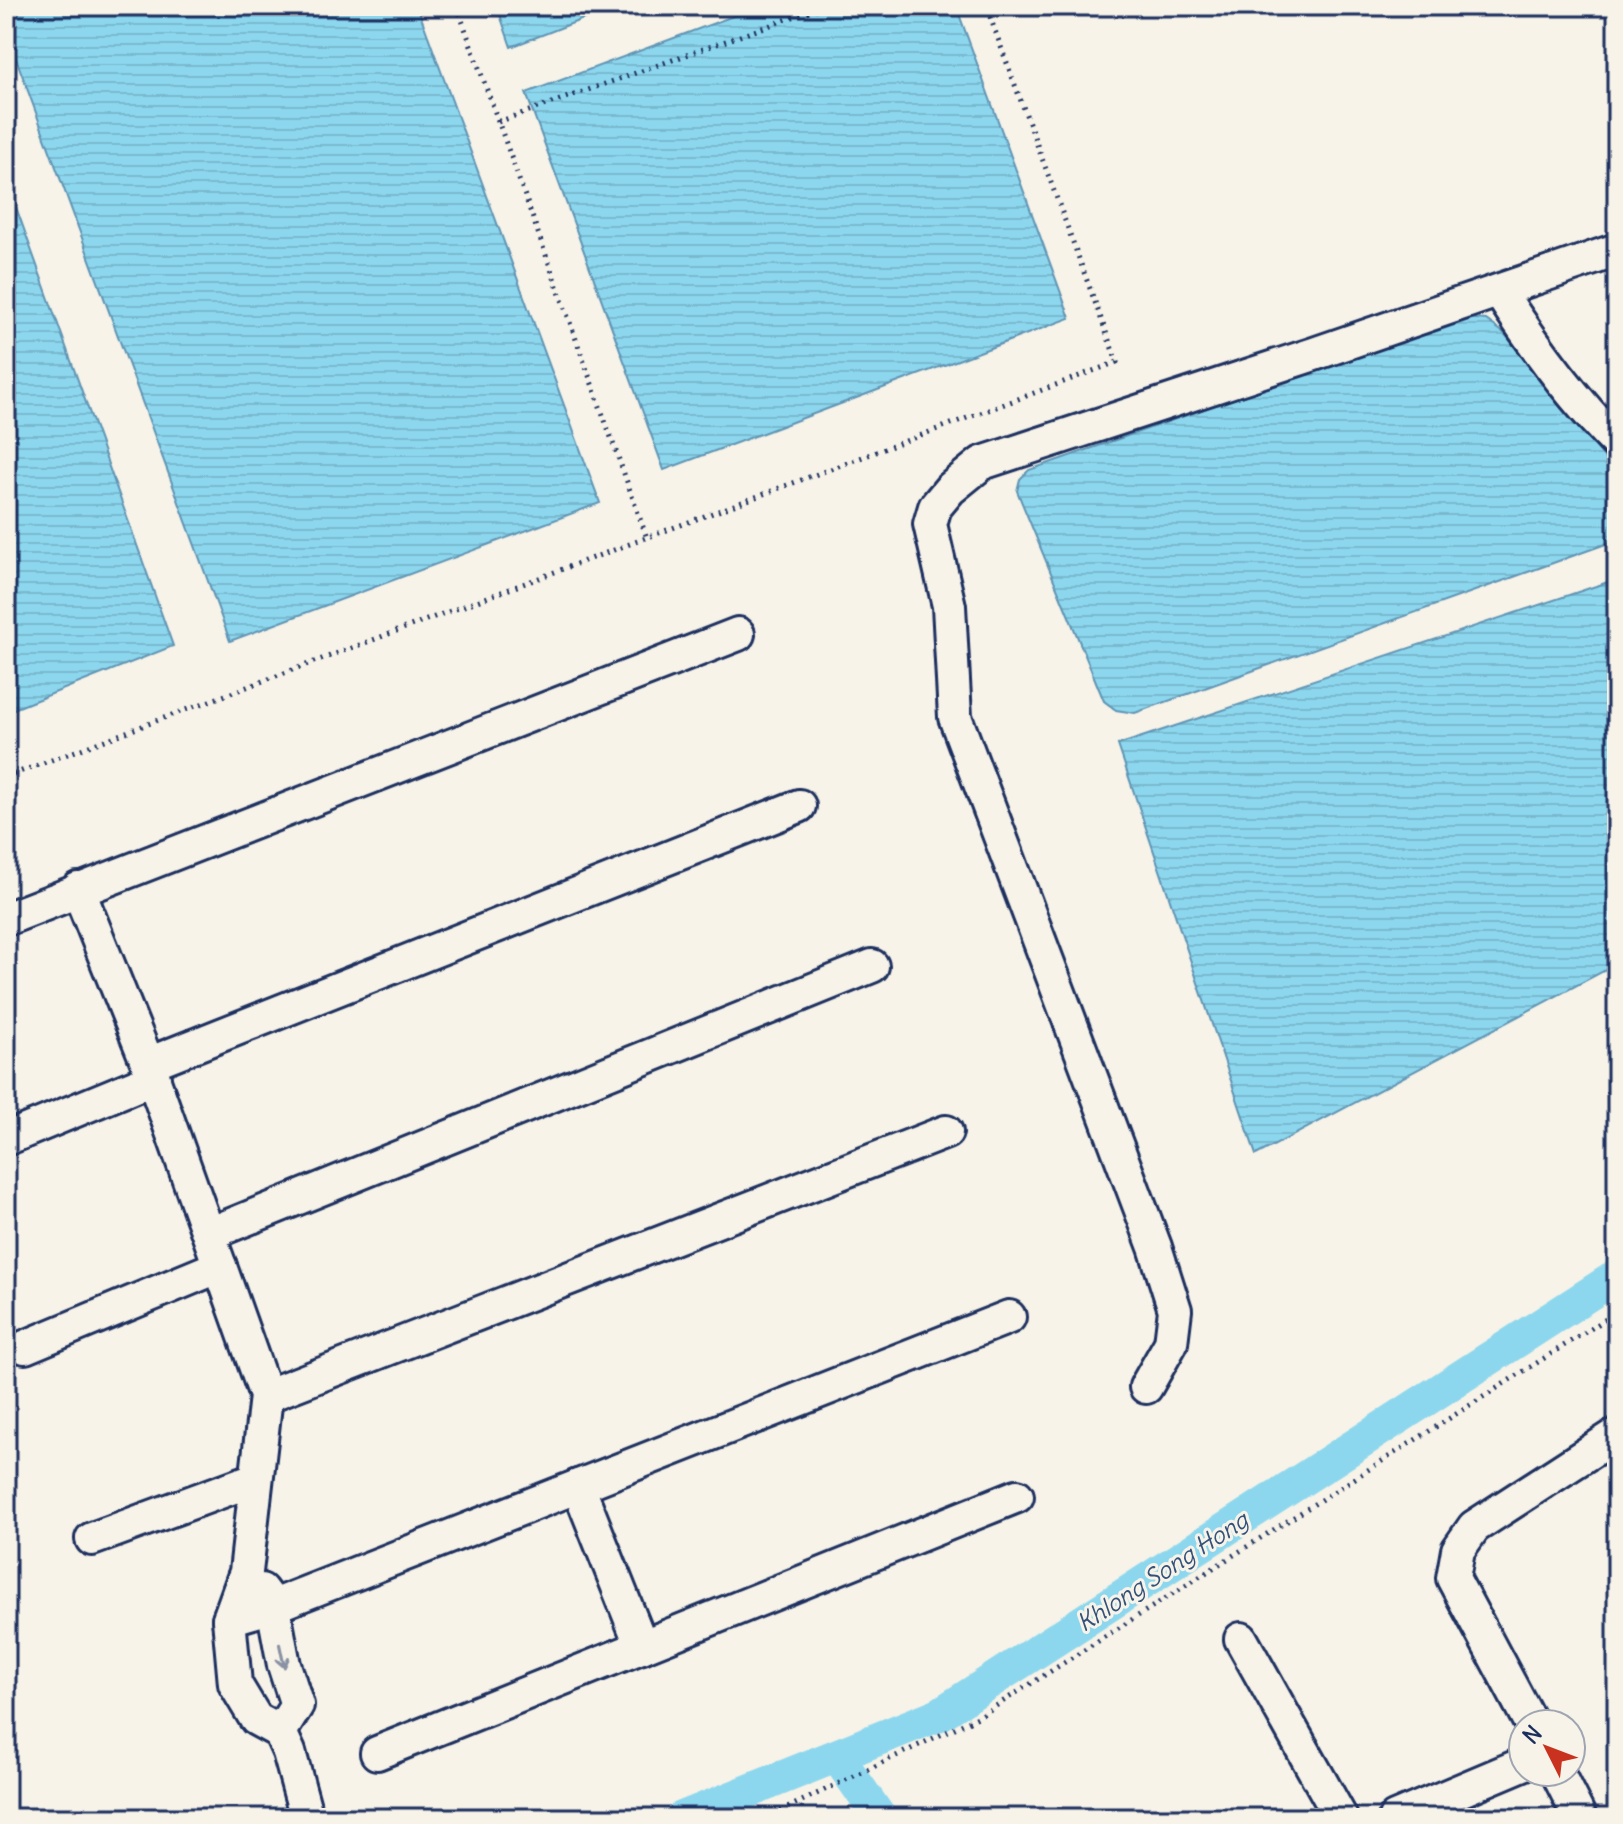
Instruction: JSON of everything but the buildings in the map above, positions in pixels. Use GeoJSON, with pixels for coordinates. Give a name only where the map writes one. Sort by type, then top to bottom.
{"type":"FeatureCollection","features":[{"type":"Feature","properties":{"kind":"street"},"geometry":{"type":"LineString","coordinates":[[1146,1387],[1171,1343],[1175,1310],[1155,1247],[955,717],[949,606],[930,524],[935,507],[950,489],[982,463],[1617,250]]}},
{"type":"Feature","properties":{"kind":"street"},"geometry":{"type":"LineString","coordinates":[[1499,291],[1537,351],[1572,396],[1617,443]]}},
{"type":"Feature","properties":{"kind":"street"},"geometry":{"type":"LineString","coordinates":[[6,919],[738,634]]}},
{"type":"Feature","properties":{"kind":"street"},"geometry":{"type":"LineString","coordinates":[[6,1139],[151,1071],[799,806]]}},
{"type":"Feature","properties":{"kind":"street"},"geometry":{"type":"LineString","coordinates":[[78,889],[151,1071],[266,1396],[246,1572],[229,1619],[235,1684],[256,1719],[284,1742],[307,1818]]}},
{"type":"Feature","properties":{"kind":"street"},"geometry":{"type":"LineString","coordinates":[[209,1234],[872,966]]}},
{"type":"Feature","properties":{"kind":"street"},"geometry":{"type":"LineString","coordinates":[[266,1396],[946,1132]]}},
{"type":"Feature","properties":{"kind":"street"},"geometry":{"type":"LineString","coordinates":[[25,1347],[220,1266]]}},
{"type":"Feature","properties":{"kind":"street"},"geometry":{"type":"LineString","coordinates":[[229,1619],[273,1606],[1009,1317]]}},
{"type":"Feature","properties":{"kind":"street"},"geometry":{"type":"LineString","coordinates":[[1522,1708],[1453,1578],[1458,1550],[1474,1527],[1613,1437]]}},
{"type":"Feature","properties":{"kind":"street"},"geometry":{"type":"LineString","coordinates":[[92,1539],[255,1479]]}},
{"type":"Feature","properties":{"kind":"street"},"geometry":{"type":"LineString","coordinates":[[578,1486],[642,1647]]}},
{"type":"Feature","properties":{"kind":"street"},"geometry":{"type":"LineString","coordinates":[[377,1753],[1017,1496]]}},
{"type":"Feature","properties":{"kind":"street"},"geometry":{"type":"LineString","coordinates":[[246,1572],[273,1606],[284,1665],[297,1705],[284,1742]]}},
{"type":"Feature","properties":{"kind":"street"},"geometry":{"type":"LineString","coordinates":[[1241,1639],[1341,1818]]}},
{"type":"Feature","properties":{"kind":"street"},"geometry":{"type":"LineString","coordinates":[[1395,1818],[1507,1771]]}},
{"type":"Feature","properties":{"kind":"street"},"geometry":{"type":"LineString","coordinates":[[1565,1788],[1580,1818]]}},
{"type":"Feature","properties":{"kind":"path"},"geometry":{"type":"LineString","coordinates":[[457,6],[647,538]]}},
{"type":"Feature","properties":{"kind":"path"},"geometry":{"type":"LineString","coordinates":[[498,122],[824,6]]}},
{"type":"Feature","properties":{"kind":"path"},"geometry":{"type":"LineString","coordinates":[[6,777],[1117,362],[986,6]]}},
{"type":"Feature","properties":{"kind":"path"},"geometry":{"type":"LineString","coordinates":[[766,1818],[980,1716],[1617,1312]]}},
{"type":"Feature","properties":{"kind":"water"},"geometry":{"type":"Polygon","coordinates":[[[6,6],[417,6],[600,503],[230,641],[6,31],[6,6]]]}},
{"type":"Feature","properties":{"kind":"water"},"geometry":{"type":"Polygon","coordinates":[[[497,6],[617,6],[511,47],[497,6]]]}},
{"type":"Feature","properties":{"kind":"water"},"geometry":{"type":"Polygon","coordinates":[[[760,6],[956,6],[1070,318],[664,470],[526,93],[760,6]]]}},
{"type":"Feature","properties":{"kind":"water"},"geometry":{"type":"Polygon","coordinates":[[[6,179],[173,646],[6,712],[6,179]]]}},
{"type":"Feature","properties":{"kind":"water"},"geometry":{"type":"Polygon","coordinates":[[[1466,318],[1486,320],[1504,333],[1604,457],[1617,490],[1617,540],[1135,713],[1116,710],[1104,701],[1017,491],[1020,479],[1029,470],[1466,318]]]}},
{"type":"Feature","properties":{"kind":"water"},"geometry":{"type":"Polygon","coordinates":[[[1617,579],[1617,964],[1256,1155],[1118,745],[1617,579]]]}},
{"type":"Feature","properties":{"kind":"waterway","name":"Khlong Song Hong"},"geometry":{"type":"LineString","coordinates":[[682,1818],[940,1714],[1617,1276]]}},
{"type":"Feature","properties":{"kind":"waterway"},"geometry":{"type":"LineString","coordinates":[[837,1756],[880,1818]]}}]}
